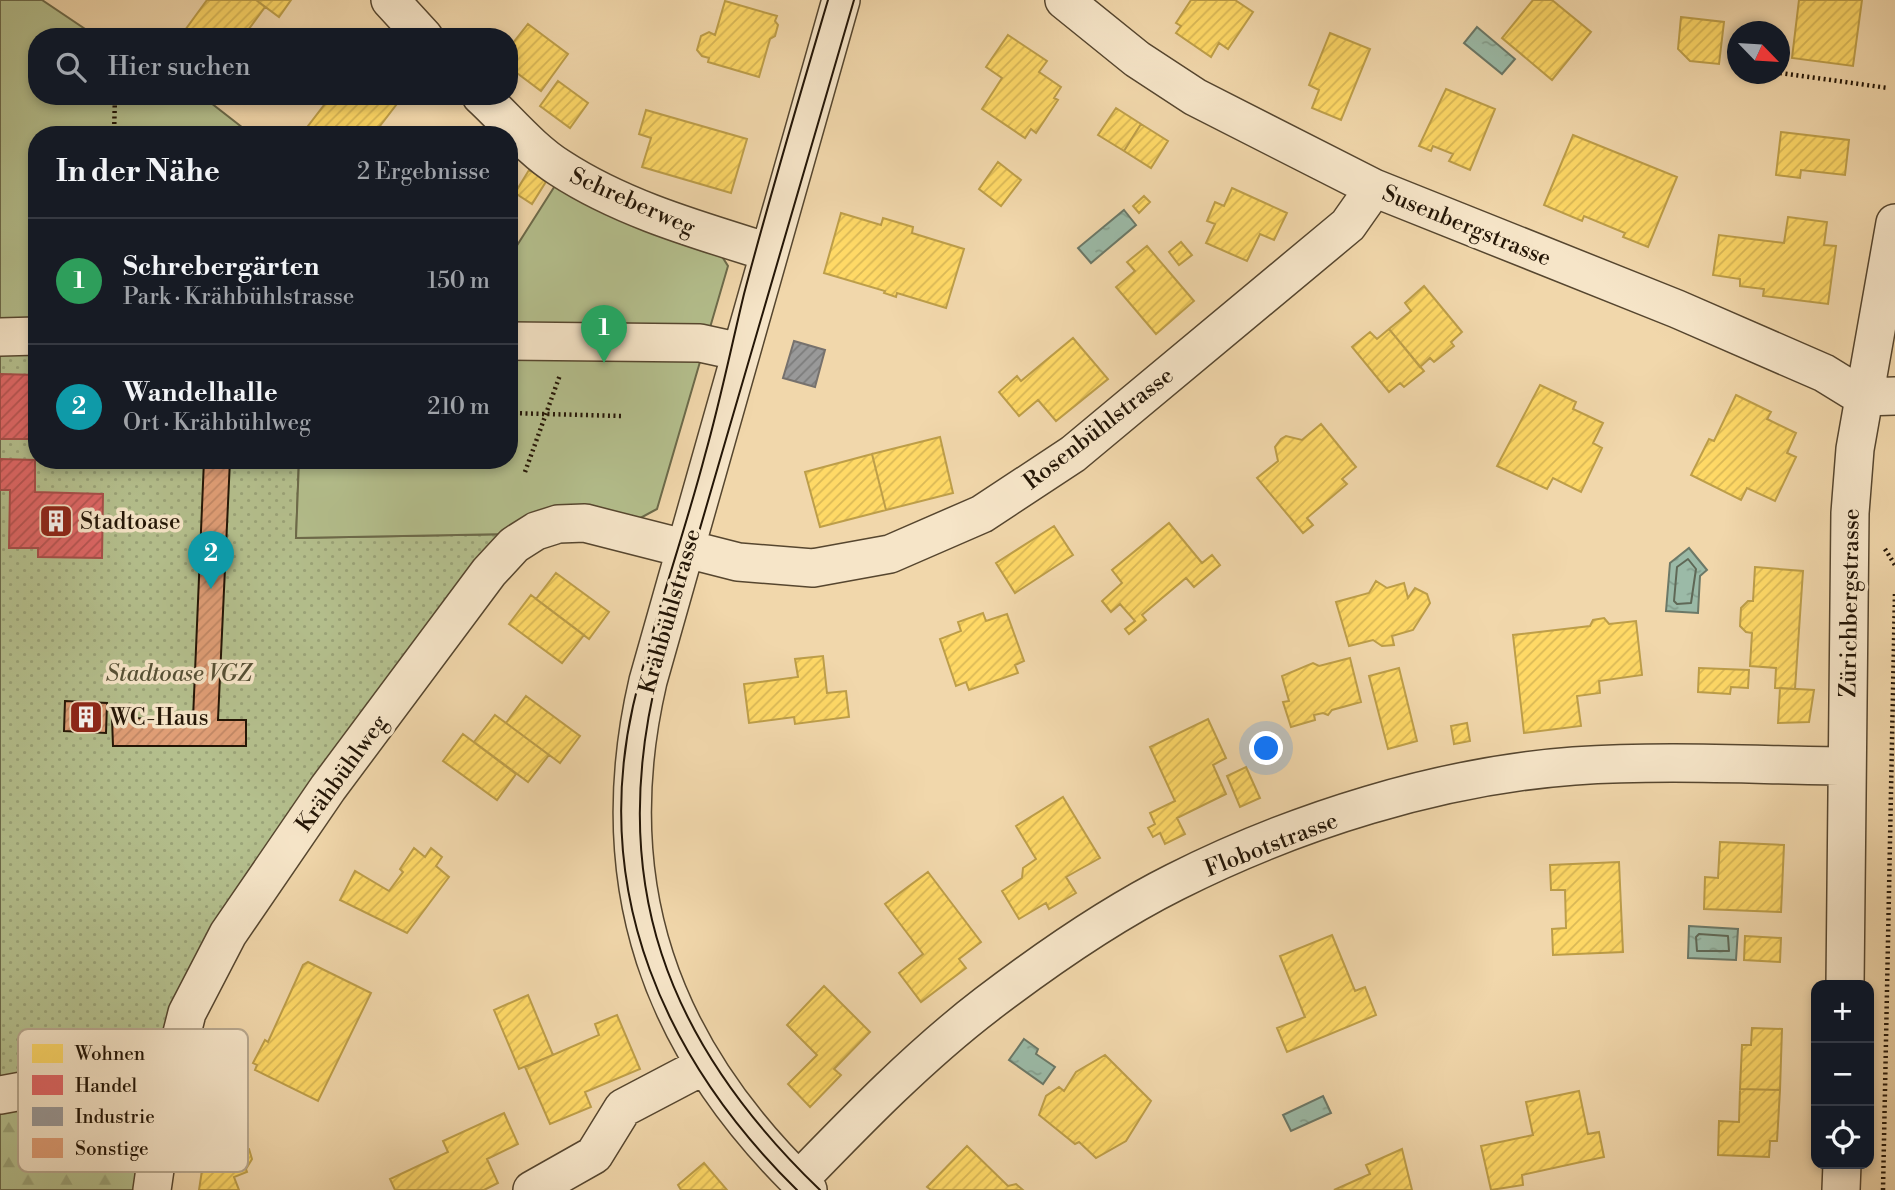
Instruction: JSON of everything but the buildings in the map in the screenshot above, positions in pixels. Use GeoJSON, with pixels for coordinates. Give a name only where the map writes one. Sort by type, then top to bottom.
{"type":"FeatureCollection","features":[{"type":"Feature","properties":{"kind":"street"},"geometry":{"type":"LineString","coordinates":[[390,0],[416,28]]}},
{"type":"Feature","properties":{"kind":"street","name":"Krähbühlstrasse"},"geometry":{"type":"LineString","coordinates":[[803,1185],[743,1121],[704,1066],[670,1001],[649,941],[637,883],[631,824],[633,768],[642,707],[841,0]]}},
{"type":"Feature","properties":{"kind":"street","name":"Susenbergstrasse"},"geometry":{"type":"LineString","coordinates":[[1064,0],[1137,59],[1195,97],[1374,188],[1677,309],[1879,396]]}},
{"type":"Feature","properties":{"kind":"street","name":"Schreberweg"},"geometry":{"type":"LineString","coordinates":[[491,105],[514,126]]}},
{"type":"Feature","properties":{"kind":"street","name":"Schreberweg"},"geometry":{"type":"LineString","coordinates":[[518,130],[559,167],[619,198],[692,229],[768,252]]}},
{"type":"Feature","properties":{"kind":"street","name":"Rosenbühlstrasse"},"geometry":{"type":"LineString","coordinates":[[686,548],[738,562],[813,568],[890,554],[982,514],[1094,436],[1348,225],[1374,188]]}},
{"type":"Feature","properties":{"kind":"street","name":"Zürichbergstrasse"},"geometry":{"type":"LineString","coordinates":[[1845,980],[1845,766],[1850,513],[1855,449],[1879,396],[1895,223]]}},
{"type":"Feature","properties":{"kind":"street"},"geometry":{"type":"LineString","coordinates":[[0,337],[28,336]]}},
{"type":"Feature","properties":{"kind":"street"},"geometry":{"type":"LineString","coordinates":[[518,341],[699,343],[741,352]]}},
{"type":"Feature","properties":{"kind":"street","name":"Krähbühlweg"},"geometry":{"type":"LineString","coordinates":[[183,1029],[187,1013],[228,934],[328,788],[489,572],[514,545],[536,531],[558,523],[584,523],[686,548]]}},
{"type":"Feature","properties":{"kind":"street","name":"Flobotstrasse"},"geometry":{"type":"LineString","coordinates":[[803,1185],[898,1079],[986,1005],[1077,940],[1175,882],[1287,834],[1376,805],[1476,779],[1573,766],[1665,763],[1845,766]]}},
{"type":"Feature","properties":{"kind":"street"},"geometry":{"type":"LineString","coordinates":[[532,1190],[594,1155],[623,1108],[704,1066]]}},
{"type":"Feature","properties":{"kind":"street"},"geometry":{"type":"LineString","coordinates":[[0,1096],[18,1093]]}},
{"type":"Feature","properties":{"kind":"street"},"geometry":{"type":"LineString","coordinates":[[1841,1190],[1842,1169]]}},
{"type":"Feature","properties":{"kind":"street","name":"Krähbühlweg"},"geometry":{"type":"LineString","coordinates":[[152,1190],[154,1172]]}},
{"type":"Feature","properties":{"kind":"path"},"geometry":{"type":"LineString","coordinates":[[1790,74],[1888,88]]}},
{"type":"Feature","properties":{"kind":"path"},"geometry":{"type":"LineString","coordinates":[[114,126],[115,105]]}},
{"type":"Feature","properties":{"kind":"path"},"geometry":{"type":"LineString","coordinates":[[525,472],[572,342]]}},
{"type":"Feature","properties":{"kind":"path"},"geometry":{"type":"LineString","coordinates":[[518,414],[621,416]]}},
{"type":"Feature","properties":{"kind":"path"},"geometry":{"type":"LineString","coordinates":[[1883,1190],[1895,592]]}},
{"type":"Feature","properties":{"kind":"path"},"geometry":{"type":"LineString","coordinates":[[1887,949],[1895,943]]}},
{"type":"Feature","properties":{"kind":"green space"},"geometry":{"type":"Polygon","coordinates":[[[0,0],[42,0],[84,28],[28,28],[28,105],[214,105],[240,126],[28,126],[28,327],[0,326],[0,0]]]}},
{"type":"Feature","properties":{"kind":"green space"},"geometry":{"type":"Polygon","coordinates":[[[558,181],[716,247],[728,266],[657,509],[633,522],[510,534],[296,538],[299,469],[518,469],[518,244],[558,181]]]}},
{"type":"Feature","properties":{"kind":"green space","name":"Stadtoase VGZ"},"geometry":{"type":"Polygon","coordinates":[[[0,342],[28,343],[28,469],[299,469],[296,538],[510,534],[272,844],[181,1029],[18,1029],[18,1105],[0,1108],[0,342]]]}},
{"type":"Feature","properties":{"kind":"green space"},"geometry":{"type":"Polygon","coordinates":[[[18,1105],[18,1172],[141,1172],[138,1190],[0,1190],[0,1108],[18,1105]]]}},
{"type":"Feature","properties":{"kind":"water"},"geometry":{"type":"Polygon","coordinates":[[[1477,27],[1515,59],[1502,74],[1464,43],[1477,27]]]}},
{"type":"Feature","properties":{"kind":"water"},"geometry":{"type":"Polygon","coordinates":[[[1124,210],[1136,225],[1091,263],[1078,248],[1124,210]]]}},
{"type":"Feature","properties":{"kind":"water"},"geometry":{"type":"Polygon","coordinates":[[[1689,548],[1707,570],[1700,576],[1698,613],[1666,611],[1670,563],[1689,548]]]}},
{"type":"Feature","properties":{"kind":"water"},"geometry":{"type":"Polygon","coordinates":[[[1689,926],[1738,929],[1736,960],[1688,958],[1689,926]]]}},
{"type":"Feature","properties":{"kind":"water"},"geometry":{"type":"Polygon","coordinates":[[[1024,1039],[1038,1049],[1036,1054],[1055,1067],[1043,1084],[1009,1060],[1024,1039]]]}},
{"type":"Feature","properties":{"kind":"water"},"geometry":{"type":"Polygon","coordinates":[[[1323,1096],[1331,1113],[1291,1131],[1283,1115],[1323,1096]]]}},
{"type":"Feature","properties":{"kind":"tram line"},"geometry":{"type":"LineString","coordinates":[[797,1190],[750,1140],[710,1086],[676,1029],[650,970],[632,907],[622,843],[623,775],[633,706],[641,674],[716,415],[744,294],[828,0]]}},
{"type":"Feature","properties":{"kind":"tram line"},"geometry":{"type":"LineString","coordinates":[[820,1190],[767,1134],[722,1076],[687,1016],[662,954],[646,888],[640,819],[644,746],[659,669],[854,0]]}},
{"type":"Feature","properties":{"kind":"place","name":"Schrebergärten"},"geometry":{"type":"Point","coordinates":[604,363]}},
{"type":"Feature","properties":{"kind":"place","name":"Stadtoase"},"geometry":{"type":"Point","coordinates":[56,521]}},
{"type":"Feature","properties":{"kind":"place","name":"Wandelhalle"},"geometry":{"type":"Point","coordinates":[211,589]}},
{"type":"Feature","properties":{"kind":"place","name":"WC-Haus"},"geometry":{"type":"Point","coordinates":[86,717]}}]}
